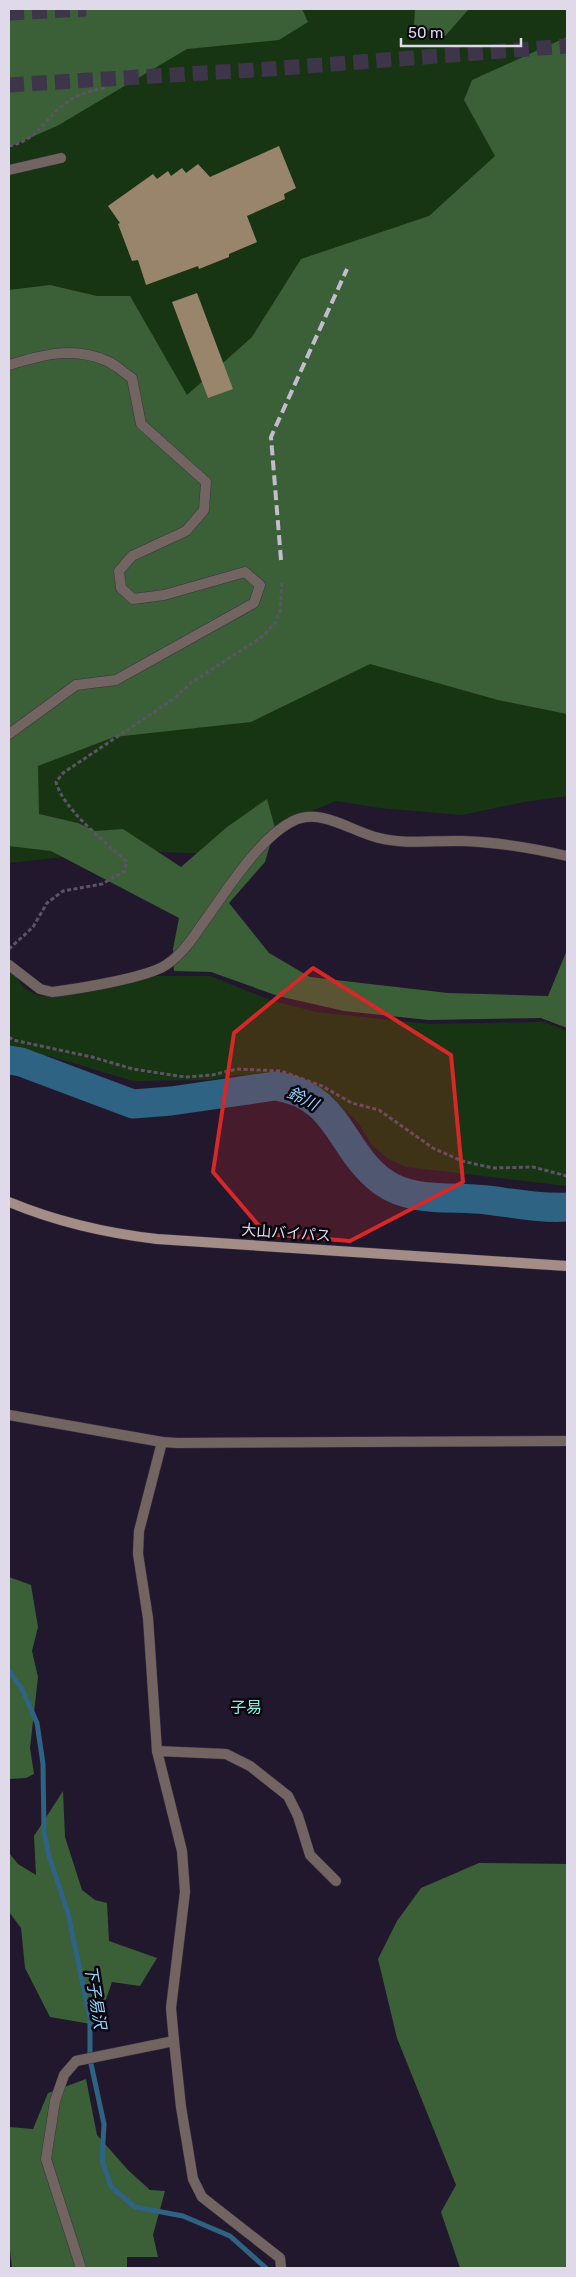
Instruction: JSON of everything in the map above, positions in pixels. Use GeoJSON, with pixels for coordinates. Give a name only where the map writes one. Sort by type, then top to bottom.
{"type":"FeatureCollection","features":[{"type":"Feature","properties":{"kind":"main road","name":"大山バイパス"},"geometry":{"type":"LineString","coordinates":[[9,1202],[45,1217],[80,1226],[117,1234],[157,1239],[567,1266]]}},
{"type":"Feature","properties":{"kind":"street"},"geometry":{"type":"LineString","coordinates":[[9,170],[61,158]]}},
{"type":"Feature","properties":{"kind":"street"},"geometry":{"type":"LineString","coordinates":[[9,366],[47,354],[82,354],[108,361],[132,378],[142,424],[206,482],[204,510],[186,531],[132,556],[119,571],[121,588],[133,599],[164,595],[245,572],[260,585],[254,603],[116,680],[76,685],[9,734]]}},
{"type":"Feature","properties":{"kind":"street"},"geometry":{"type":"LineString","coordinates":[[9,964],[40,990],[52,992],[141,974],[165,966],[184,951],[238,875],[268,840],[293,821],[306,816],[330,820],[361,833],[392,842],[464,841],[513,844],[567,856]]}},
{"type":"Feature","properties":{"kind":"street"},"geometry":{"type":"LineString","coordinates":[[9,1416],[162,1442],[567,1442]]}},
{"type":"Feature","properties":{"kind":"street"},"geometry":{"type":"LineString","coordinates":[[162,1442],[139,1531],[138,1554],[148,1618],[158,1751],[182,1851],[185,1892],[171,2008],[181,2107],[193,2178],[202,2197],[280,2258],[281,2268]]}},
{"type":"Feature","properties":{"kind":"street"},"geometry":{"type":"LineString","coordinates":[[158,1751],[226,1754],[250,1766],[288,1796],[298,1816],[310,1855],[336,1881]]}},
{"type":"Feature","properties":{"kind":"street"},"geometry":{"type":"LineString","coordinates":[[81,2268],[46,2159],[55,2101],[64,2075],[76,2061],[174,2041]]}},
{"type":"Feature","properties":{"kind":"path"},"geometry":{"type":"LineString","coordinates":[[9,146],[21,144],[39,131],[50,117],[76,96],[105,88]]}},
{"type":"Feature","properties":{"kind":"path"},"geometry":{"type":"LineString","coordinates":[[9,949],[33,927],[47,903],[63,890],[102,884],[125,871],[126,861],[94,833],[59,793],[56,782],[63,772],[172,700],[191,683],[263,636],[275,623],[280,611],[282,583]]}},
{"type":"Feature","properties":{"kind":"path"},"geometry":{"type":"LineString","coordinates":[[9,1038],[19,1042],[92,1057],[133,1069],[178,1076],[212,1075],[237,1069],[281,1072],[322,1086],[352,1103],[379,1110],[424,1142],[462,1161],[493,1168],[534,1167],[567,1176]]}},
{"type":"Feature","properties":{"kind":"highlighted area"},"geometry":{"type":"Polygon","coordinates":[[[313,968],[451,1055],[463,1182],[350,1241],[266,1234],[213,1172],[234,1033],[313,968]]]}},
{"type":"Feature","properties":{"kind":"green space"},"geometry":{"type":"Polygon","coordinates":[[[9,9],[567,9],[567,796],[524,802],[461,815],[380,808],[336,801],[206,854],[125,850],[9,863],[9,9]]]}},
{"type":"Feature","properties":{"kind":"green space"},"geometry":{"type":"Polygon","coordinates":[[[9,9],[302,9],[308,22],[279,40],[187,49],[57,126],[9,147],[9,9]]]}},
{"type":"Feature","properties":{"kind":"green space"},"geometry":{"type":"Polygon","coordinates":[[[415,9],[469,9],[445,36],[414,26],[415,9]]]}},
{"type":"Feature","properties":{"kind":"green space"},"geometry":{"type":"Polygon","coordinates":[[[567,37],[567,714],[498,700],[370,664],[251,722],[114,737],[38,766],[39,814],[78,823],[95,831],[123,829],[181,867],[227,827],[267,799],[275,828],[265,862],[229,903],[269,953],[310,977],[448,993],[548,996],[567,950],[567,1028],[541,1018],[428,1020],[344,1011],[278,996],[211,972],[174,971],[173,949],[179,918],[51,851],[9,846],[9,290],[50,285],[97,296],[130,296],[187,395],[252,337],[301,259],[429,216],[495,156],[464,100],[472,80],[567,37]]]}},
{"type":"Feature","properties":{"kind":"green space"},"geometry":{"type":"Polygon","coordinates":[[[9,972],[13,973],[24,988],[39,996],[65,994],[156,976],[210,976],[270,1000],[317,1012],[429,1024],[544,1022],[567,1031],[567,1186],[406,1167],[388,1159],[371,1144],[357,1121],[335,1102],[312,1088],[288,1079],[266,1075],[236,1075],[210,1080],[133,1081],[49,1056],[9,1053],[9,972]]]}},
{"type":"Feature","properties":{"kind":"green space"},"geometry":{"type":"Polygon","coordinates":[[[9,1577],[31,1585],[38,1627],[32,1651],[38,1677],[30,1748],[34,1774],[26,1778],[9,1779],[9,1577]]]}},
{"type":"Feature","properties":{"kind":"green space"},"geometry":{"type":"Polygon","coordinates":[[[63,1791],[65,1837],[82,1890],[95,1900],[107,1903],[109,1941],[157,1958],[140,1986],[112,1982],[97,2025],[50,2017],[25,1968],[21,1928],[9,1912],[9,1853],[18,1864],[36,1875],[34,1836],[63,1791]]]}},
{"type":"Feature","properties":{"kind":"green space"},"geometry":{"type":"Polygon","coordinates":[[[479,1863],[567,1864],[567,2268],[460,2268],[441,2212],[456,2185],[397,2038],[378,1959],[397,1921],[421,1888],[479,1863]]]}},
{"type":"Feature","properties":{"kind":"green space"},"geometry":{"type":"Polygon","coordinates":[[[86,2079],[97,2135],[128,2170],[150,2190],[165,2191],[153,2235],[158,2257],[127,2257],[127,2268],[12,2268],[9,2242],[9,2127],[33,2129],[48,2093],[86,2079]]]}},
{"type":"Feature","properties":{"kind":"building"},"geometry":{"type":"Polygon","coordinates":[[[279,146],[296,188],[284,194],[285,199],[247,216],[257,242],[229,254],[229,257],[199,269],[198,266],[146,285],[138,260],[132,261],[118,224],[120,223],[108,206],[153,174],[157,179],[168,171],[171,176],[182,168],[186,173],[198,164],[210,177],[279,146]]]}},
{"type":"Feature","properties":{"kind":"building"},"geometry":{"type":"Polygon","coordinates":[[[197,293],[233,389],[208,398],[172,302],[197,293]]]}},
{"type":"Feature","properties":{"kind":"waterway","name":"鈴川"},"geometry":{"type":"LineString","coordinates":[[9,1060],[21,1062],[133,1104],[171,1101],[275,1086],[296,1091],[313,1100],[326,1112],[368,1169],[394,1189],[420,1196],[567,1207]]}},
{"type":"Feature","properties":{"kind":"waterway","name":"下子易沢"},"geometry":{"type":"LineString","coordinates":[[9,1671],[22,1689],[37,1723],[43,1764],[44,1833],[49,1856],[68,1913],[90,2019],[90,2059],[104,2124],[102,2160],[111,2187],[135,2207],[183,2216],[230,2236],[266,2268]]}},
{"type":"Feature","properties":{"kind":"tunnel"},"geometry":{"type":"LineString","coordinates":[[9,13],[86,9]]}},
{"type":"Feature","properties":{"kind":"tunnel"},"geometry":{"type":"LineString","coordinates":[[9,85],[269,69],[567,46]]}},
{"type":"Feature","properties":{"kind":"railway"},"geometry":{"type":"LineString","coordinates":[[281,560],[271,437],[347,269]]}},
{"type":"Feature","properties":{"kind":"district","name":"子易"},"geometry":{"type":"Point","coordinates":[246,1707]}}]}
